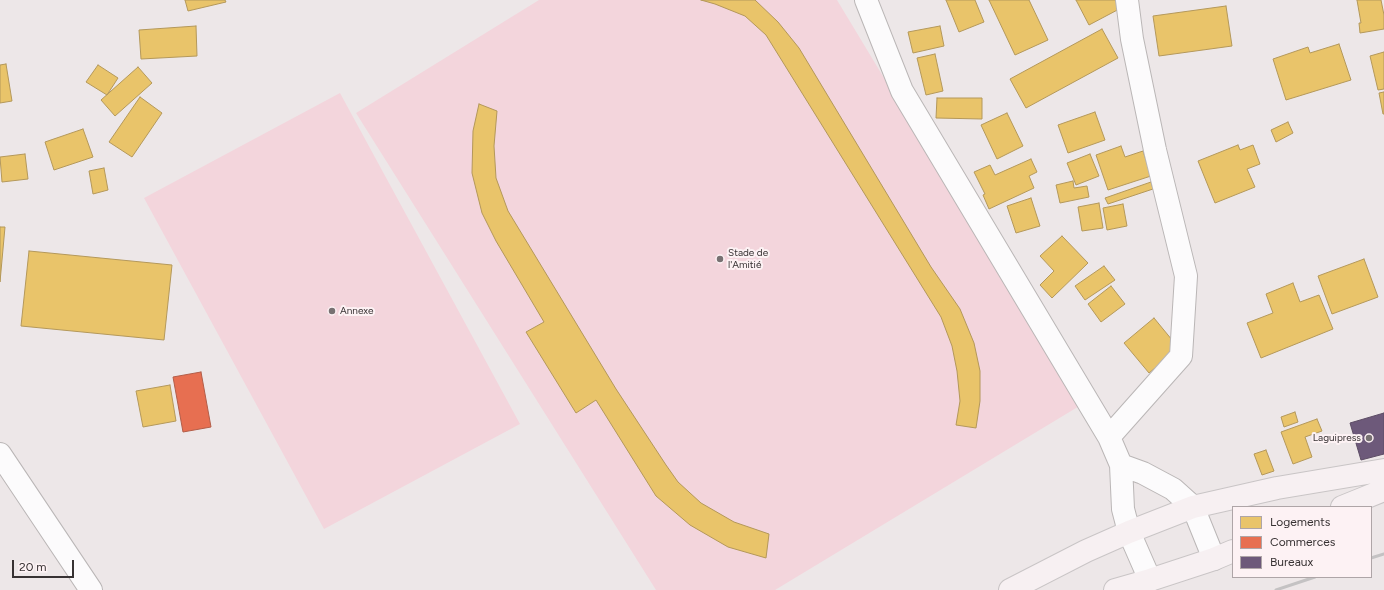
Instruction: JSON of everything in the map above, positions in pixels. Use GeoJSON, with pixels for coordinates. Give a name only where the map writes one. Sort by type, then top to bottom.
{"type":"FeatureCollection","features":[{"type":"Feature","properties":{"kind":"main road"},"geometry":{"type":"LineString","coordinates":[[1010,590],[1086,551],[1129,532],[1193,507],[1277,488],[1384,470]]}},
{"type":"Feature","properties":{"kind":"main road"},"geometry":{"type":"LineString","coordinates":[[1344,506],[1384,490]]}},
{"type":"Feature","properties":{"kind":"main road"},"geometry":{"type":"LineString","coordinates":[[1114,590],[1150,580],[1223,555]]}},
{"type":"Feature","properties":{"kind":"street"},"geometry":{"type":"LineString","coordinates":[[866,0],[902,92],[1109,437],[1121,465],[1123,509],[1129,532],[1150,580]]}},
{"type":"Feature","properties":{"kind":"street"},"geometry":{"type":"LineString","coordinates":[[1109,437],[1181,356],[1186,276],[1155,150],[1132,39],[1128,0]]}},
{"type":"Feature","properties":{"kind":"street"},"geometry":{"type":"LineString","coordinates":[[0,454],[91,590]]}},
{"type":"Feature","properties":{"kind":"street"},"geometry":{"type":"LineString","coordinates":[[1121,465],[1143,473],[1173,489],[1193,507],[1223,555]]}},
{"type":"Feature","properties":{"kind":"shaded area","name":"Stade de l'Amitié"},"geometry":{"type":"Polygon","coordinates":[[[539,0],[837,0],[1081,405],[775,590],[656,590],[356,113],[539,0]]]}},
{"type":"Feature","properties":{"kind":"shaded area","name":"Annexe"},"geometry":{"type":"Polygon","coordinates":[[[340,93],[520,424],[324,529],[144,198],[340,93]]]}},
{"type":"Feature","properties":{"kind":"building: Logements"},"geometry":{"type":"Polygon","coordinates":[[[185,0],[225,0],[226,2],[188,11],[185,0]]]}},
{"type":"Feature","properties":{"kind":"building: Logements"},"geometry":{"type":"Polygon","coordinates":[[[701,0],[755,0],[778,22],[799,48],[931,267],[960,309],[974,343],[980,371],[980,401],[976,428],[956,425],[960,401],[957,371],[952,346],[941,317],[766,35],[745,16],[701,0]]]}},
{"type":"Feature","properties":{"kind":"building: Logements"},"geometry":{"type":"Polygon","coordinates":[[[946,0],[975,0],[984,22],[959,32],[946,0]]]}},
{"type":"Feature","properties":{"kind":"building: Logements"},"geometry":{"type":"Polygon","coordinates":[[[989,0],[1029,0],[1048,40],[1015,55],[989,0]]]}},
{"type":"Feature","properties":{"kind":"building: Logements"},"geometry":{"type":"Polygon","coordinates":[[[1076,0],[1119,0],[1123,7],[1089,25],[1076,0]]]}},
{"type":"Feature","properties":{"kind":"building: Logements"},"geometry":{"type":"Polygon","coordinates":[[[1357,0],[1381,0],[1384,15],[1384,29],[1360,33],[1359,23],[1361,23],[1357,0]]]}},
{"type":"Feature","properties":{"kind":"building: Logements"},"geometry":{"type":"Polygon","coordinates":[[[1226,6],[1232,46],[1159,56],[1153,16],[1226,6]]]}},
{"type":"Feature","properties":{"kind":"building: Logements"},"geometry":{"type":"Polygon","coordinates":[[[196,26],[197,56],[141,59],[139,30],[196,26]]]}},
{"type":"Feature","properties":{"kind":"building: Logements"},"geometry":{"type":"Polygon","coordinates":[[[940,26],[944,46],[913,53],[908,32],[940,26]]]}},
{"type":"Feature","properties":{"kind":"building: Logements"},"geometry":{"type":"Polygon","coordinates":[[[1102,29],[1118,58],[1026,108],[1010,79],[1102,29]]]}},
{"type":"Feature","properties":{"kind":"building: Logements"},"geometry":{"type":"Polygon","coordinates":[[[1339,44],[1351,80],[1286,100],[1273,59],[1308,47],[1310,53],[1339,44]]]}},
{"type":"Feature","properties":{"kind":"building: Logements"},"geometry":{"type":"Polygon","coordinates":[[[1384,52],[1384,89],[1378,90],[1370,56],[1384,52]]]}},
{"type":"Feature","properties":{"kind":"building: Logements"},"geometry":{"type":"Polygon","coordinates":[[[935,54],[943,91],[926,95],[917,58],[935,54]]]}},
{"type":"Feature","properties":{"kind":"building: Logements"},"geometry":{"type":"Polygon","coordinates":[[[6,64],[12,101],[0,103],[0,65],[6,64]]]}},
{"type":"Feature","properties":{"kind":"building: Logements"},"geometry":{"type":"Polygon","coordinates":[[[98,65],[118,78],[107,95],[86,82],[98,65]]]}},
{"type":"Feature","properties":{"kind":"building: Logements"},"geometry":{"type":"Polygon","coordinates":[[[138,67],[152,83],[115,116],[101,100],[138,67]]]}},
{"type":"Feature","properties":{"kind":"building: Logements"},"geometry":{"type":"Polygon","coordinates":[[[1384,92],[1384,114],[1383,114],[1379,93],[1384,92]]]}},
{"type":"Feature","properties":{"kind":"building: Logements"},"geometry":{"type":"Polygon","coordinates":[[[140,97],[162,113],[132,157],[109,142],[140,97]]]}},
{"type":"Feature","properties":{"kind":"building: Logements"},"geometry":{"type":"Polygon","coordinates":[[[937,98],[982,98],[982,119],[936,118],[937,98]]]}},
{"type":"Feature","properties":{"kind":"building: Logements"},"geometry":{"type":"Polygon","coordinates":[[[479,104],[497,111],[494,146],[496,178],[508,211],[616,389],[678,482],[701,503],[734,522],[769,534],[766,558],[728,547],[690,525],[656,496],[596,400],[576,413],[526,332],[544,322],[496,241],[482,213],[472,173],[473,131],[479,104]]]}},
{"type":"Feature","properties":{"kind":"building: Logements"},"geometry":{"type":"Polygon","coordinates":[[[1095,112],[1105,140],[1068,153],[1058,125],[1095,112]]]}},
{"type":"Feature","properties":{"kind":"building: Logements"},"geometry":{"type":"Polygon","coordinates":[[[1007,113],[1023,146],[997,159],[981,125],[1007,113]]]}},
{"type":"Feature","properties":{"kind":"building: Logements"},"geometry":{"type":"Polygon","coordinates":[[[1288,122],[1293,133],[1276,142],[1271,130],[1288,122]]]}},
{"type":"Feature","properties":{"kind":"building: Logements"},"geometry":{"type":"Polygon","coordinates":[[[83,129],[93,157],[54,170],[45,142],[83,129]]]}},
{"type":"Feature","properties":{"kind":"building: Logements"},"geometry":{"type":"Polygon","coordinates":[[[1238,145],[1240,150],[1253,145],[1260,164],[1247,169],[1255,187],[1215,203],[1198,161],[1238,145]]]}},
{"type":"Feature","properties":{"kind":"building: Logements"},"geometry":{"type":"Polygon","coordinates":[[[1121,146],[1125,157],[1143,151],[1151,176],[1108,190],[1096,155],[1121,146]]]}},
{"type":"Feature","properties":{"kind":"building: Logements"},"geometry":{"type":"Polygon","coordinates":[[[25,154],[28,179],[2,182],[0,157],[25,154]]]}},
{"type":"Feature","properties":{"kind":"building: Logements"},"geometry":{"type":"Polygon","coordinates":[[[1090,154],[1099,176],[1076,185],[1067,163],[1090,154]]]}},
{"type":"Feature","properties":{"kind":"building: Logements"},"geometry":{"type":"Polygon","coordinates":[[[1031,159],[1037,172],[1029,176],[1034,188],[989,209],[983,195],[985,194],[974,172],[990,165],[995,175],[1031,159]]]}},
{"type":"Feature","properties":{"kind":"building: Logements"},"geometry":{"type":"Polygon","coordinates":[[[104,168],[108,190],[93,194],[89,171],[104,168]]]}},
{"type":"Feature","properties":{"kind":"building: Logements"},"geometry":{"type":"Polygon","coordinates":[[[1073,181],[1074,188],[1087,186],[1089,197],[1060,203],[1056,185],[1073,181]]]}},
{"type":"Feature","properties":{"kind":"building: Logements"},"geometry":{"type":"Polygon","coordinates":[[[1151,182],[1153,189],[1108,204],[1105,198],[1151,182]]]}},
{"type":"Feature","properties":{"kind":"building: Logements"},"geometry":{"type":"Polygon","coordinates":[[[1031,198],[1040,226],[1016,233],[1007,206],[1031,198]]]}},
{"type":"Feature","properties":{"kind":"building: Logements"},"geometry":{"type":"Polygon","coordinates":[[[1099,203],[1103,228],[1082,231],[1078,207],[1099,203]]]}},
{"type":"Feature","properties":{"kind":"building: Logements"},"geometry":{"type":"Polygon","coordinates":[[[1123,204],[1127,226],[1107,230],[1103,208],[1123,204]]]}},
{"type":"Feature","properties":{"kind":"building: Logements"},"geometry":{"type":"Polygon","coordinates":[[[0,227],[5,227],[0,282],[0,227]]]}},
{"type":"Feature","properties":{"kind":"building: Logements"},"geometry":{"type":"Polygon","coordinates":[[[1062,236],[1088,263],[1052,298],[1040,285],[1054,271],[1040,256],[1062,236]]]}},
{"type":"Feature","properties":{"kind":"building: Logements"},"geometry":{"type":"Polygon","coordinates":[[[29,251],[172,265],[164,340],[21,326],[29,251]]]}},
{"type":"Feature","properties":{"kind":"building: Logements"},"geometry":{"type":"Polygon","coordinates":[[[1364,259],[1378,297],[1332,314],[1318,276],[1364,259]]]}},
{"type":"Feature","properties":{"kind":"building: Logements"},"geometry":{"type":"Polygon","coordinates":[[[1104,266],[1115,280],[1085,300],[1075,286],[1104,266]]]}},
{"type":"Feature","properties":{"kind":"building: Logements"},"geometry":{"type":"Polygon","coordinates":[[[1293,283],[1300,302],[1319,295],[1333,329],[1261,358],[1247,323],[1273,313],[1266,294],[1293,283]]]}},
{"type":"Feature","properties":{"kind":"building: Logements"},"geometry":{"type":"Polygon","coordinates":[[[1111,286],[1125,304],[1101,322],[1088,304],[1111,286]]]}},
{"type":"Feature","properties":{"kind":"building: Logements"},"geometry":{"type":"Polygon","coordinates":[[[1154,318],[1177,346],[1169,353],[1171,355],[1149,373],[1124,343],[1154,318]]]}},
{"type":"Feature","properties":{"kind":"building: Logements"},"geometry":{"type":"Polygon","coordinates":[[[170,385],[176,421],[143,427],[136,391],[170,385]]]}},
{"type":"Feature","properties":{"kind":"building: Logements"},"geometry":{"type":"Polygon","coordinates":[[[1295,412],[1298,422],[1284,427],[1281,417],[1295,412]]]}},
{"type":"Feature","properties":{"kind":"building: Logements"},"geometry":{"type":"Polygon","coordinates":[[[1317,419],[1322,431],[1305,437],[1312,457],[1293,464],[1281,432],[1317,419]]]}},
{"type":"Feature","properties":{"kind":"building: Logements"},"geometry":{"type":"Polygon","coordinates":[[[1266,450],[1274,471],[1262,475],[1254,454],[1266,450]]]}},
{"type":"Feature","properties":{"kind":"building: Commerces"},"geometry":{"type":"Polygon","coordinates":[[[201,372],[211,427],[183,432],[173,377],[201,372]]]}},
{"type":"Feature","properties":{"kind":"building: Bureaux","name":"Laguipress"},"geometry":{"type":"Polygon","coordinates":[[[1384,413],[1384,454],[1361,460],[1350,423],[1384,413]]]}},
{"type":"Feature","properties":{"kind":"railway"},"geometry":{"type":"LineString","coordinates":[[1372,558],[1384,554]]}},
{"type":"Feature","properties":{"kind":"railway"},"geometry":{"type":"LineString","coordinates":[[1276,590],[1312,578]]}},
{"type":"Feature","properties":{"kind":"place","name":"Stade de l'Amitié"},"geometry":{"type":"Point","coordinates":[720,259]}},
{"type":"Feature","properties":{"kind":"place","name":"Annexe"},"geometry":{"type":"Point","coordinates":[332,311]}},
{"type":"Feature","properties":{"kind":"place","name":"Laguipress"},"geometry":{"type":"Point","coordinates":[1369,438]}}]}
